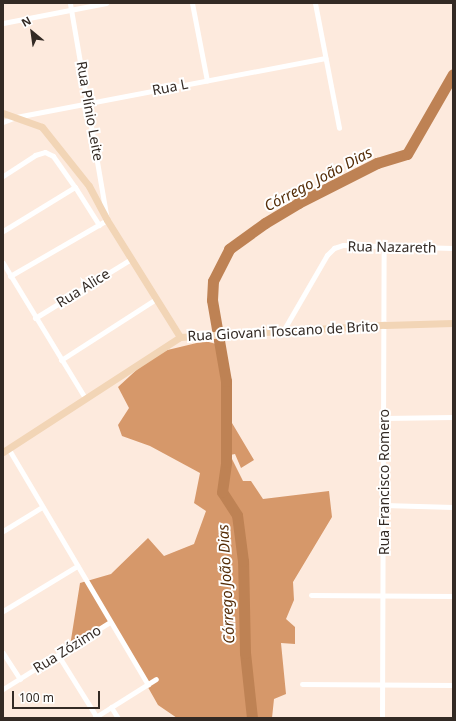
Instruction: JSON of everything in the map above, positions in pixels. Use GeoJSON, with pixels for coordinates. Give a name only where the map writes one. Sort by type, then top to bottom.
{"type":"FeatureCollection","features":[{"type":"Feature","properties":{"kind":"main road"},"geometry":{"type":"LineString","coordinates":[[3,113],[42,127],[89,186],[107,220],[180,337]]}},
{"type":"Feature","properties":{"kind":"main road","name":"Rua Giovani Toscano de Brito"},"geometry":{"type":"LineString","coordinates":[[6,450],[180,337],[385,325],[453,323]]}},
{"type":"Feature","properties":{"kind":"street","name":"Rua Plínio Leite"},"geometry":{"type":"LineString","coordinates":[[70,3],[89,103],[107,220]]}},
{"type":"Feature","properties":{"kind":"street"},"geometry":{"type":"LineString","coordinates":[[3,23],[106,3]]}},
{"type":"Feature","properties":{"kind":"street"},"geometry":{"type":"LineString","coordinates":[[192,3],[207,81]]}},
{"type":"Feature","properties":{"kind":"street"},"geometry":{"type":"LineString","coordinates":[[315,3],[339,128]]}},
{"type":"Feature","properties":{"kind":"street","name":"Rua L"},"geometry":{"type":"LineString","coordinates":[[3,122],[16,117],[325,58]]}},
{"type":"Feature","properties":{"kind":"street"},"geometry":{"type":"LineString","coordinates":[[3,176],[35,155],[45,152],[53,156],[99,225]]}},
{"type":"Feature","properties":{"kind":"street"},"geometry":{"type":"LineString","coordinates":[[3,231],[75,187]]}},
{"type":"Feature","properties":{"kind":"street"},"geometry":{"type":"LineString","coordinates":[[10,276],[107,220]]}},
{"type":"Feature","properties":{"kind":"street","name":"Rua Nazareth"},"geometry":{"type":"LineString","coordinates":[[283,331],[327,255],[334,248],[343,245],[453,248]]}},
{"type":"Feature","properties":{"kind":"street","name":"Rua Francisco Romero"},"geometry":{"type":"LineString","coordinates":[[382,718],[385,325],[384,246]]}},
{"type":"Feature","properties":{"kind":"street","name":"Rua Alice"},"geometry":{"type":"LineString","coordinates":[[34,318],[131,259]]}},
{"type":"Feature","properties":{"kind":"street"},"geometry":{"type":"LineString","coordinates":[[3,263],[34,318],[85,398]]}},
{"type":"Feature","properties":{"kind":"street"},"geometry":{"type":"LineString","coordinates":[[61,360],[156,299]]}},
{"type":"Feature","properties":{"kind":"street"},"geometry":{"type":"LineString","coordinates":[[384,418],[453,418]]}},
{"type":"Feature","properties":{"kind":"street"},"geometry":{"type":"LineString","coordinates":[[6,450],[42,507],[148,685]]}},
{"type":"Feature","properties":{"kind":"street"},"geometry":{"type":"LineString","coordinates":[[384,505],[453,507]]}},
{"type":"Feature","properties":{"kind":"street"},"geometry":{"type":"LineString","coordinates":[[3,531],[42,507]]}},
{"type":"Feature","properties":{"kind":"street"},"geometry":{"type":"LineString","coordinates":[[3,611],[77,566]]}},
{"type":"Feature","properties":{"kind":"street"},"geometry":{"type":"LineString","coordinates":[[311,595],[453,596]]}},
{"type":"Feature","properties":{"kind":"street","name":"Rua Zózimo"},"geometry":{"type":"LineString","coordinates":[[3,689],[110,622]]}},
{"type":"Feature","properties":{"kind":"street"},"geometry":{"type":"LineString","coordinates":[[3,652],[20,679]]}},
{"type":"Feature","properties":{"kind":"street"},"geometry":{"type":"LineString","coordinates":[[58,655],[95,717],[156,679]]}},
{"type":"Feature","properties":{"kind":"street"},"geometry":{"type":"LineString","coordinates":[[302,684],[453,685]]}},
{"type":"Feature","properties":{"kind":"street"},"geometry":{"type":"LineString","coordinates":[[111,707],[118,718]]}},
{"type":"Feature","properties":{"kind":"shaded area"},"geometry":{"type":"Polygon","coordinates":[[[205,341],[220,345],[224,354],[232,423],[254,460],[241,468],[235,454],[230,455],[243,481],[251,481],[263,499],[329,491],[332,517],[293,582],[294,600],[286,619],[295,627],[295,644],[281,643],[286,694],[274,699],[272,718],[177,718],[158,705],[111,622],[70,646],[80,583],[111,574],[148,538],[164,556],[194,544],[206,511],[194,503],[200,473],[150,446],[122,436],[118,425],[129,408],[118,387],[155,353],[205,341]]]}},
{"type":"Feature","properties":{"kind":"waterway","name":"Córrego João Dias"},"geometry":{"type":"LineString","coordinates":[[252,718],[245,653],[243,561],[237,515],[222,492],[226,462],[226,381],[212,300],[213,281],[229,249],[265,223],[298,203],[377,163],[407,154],[453,74]]}}]}
